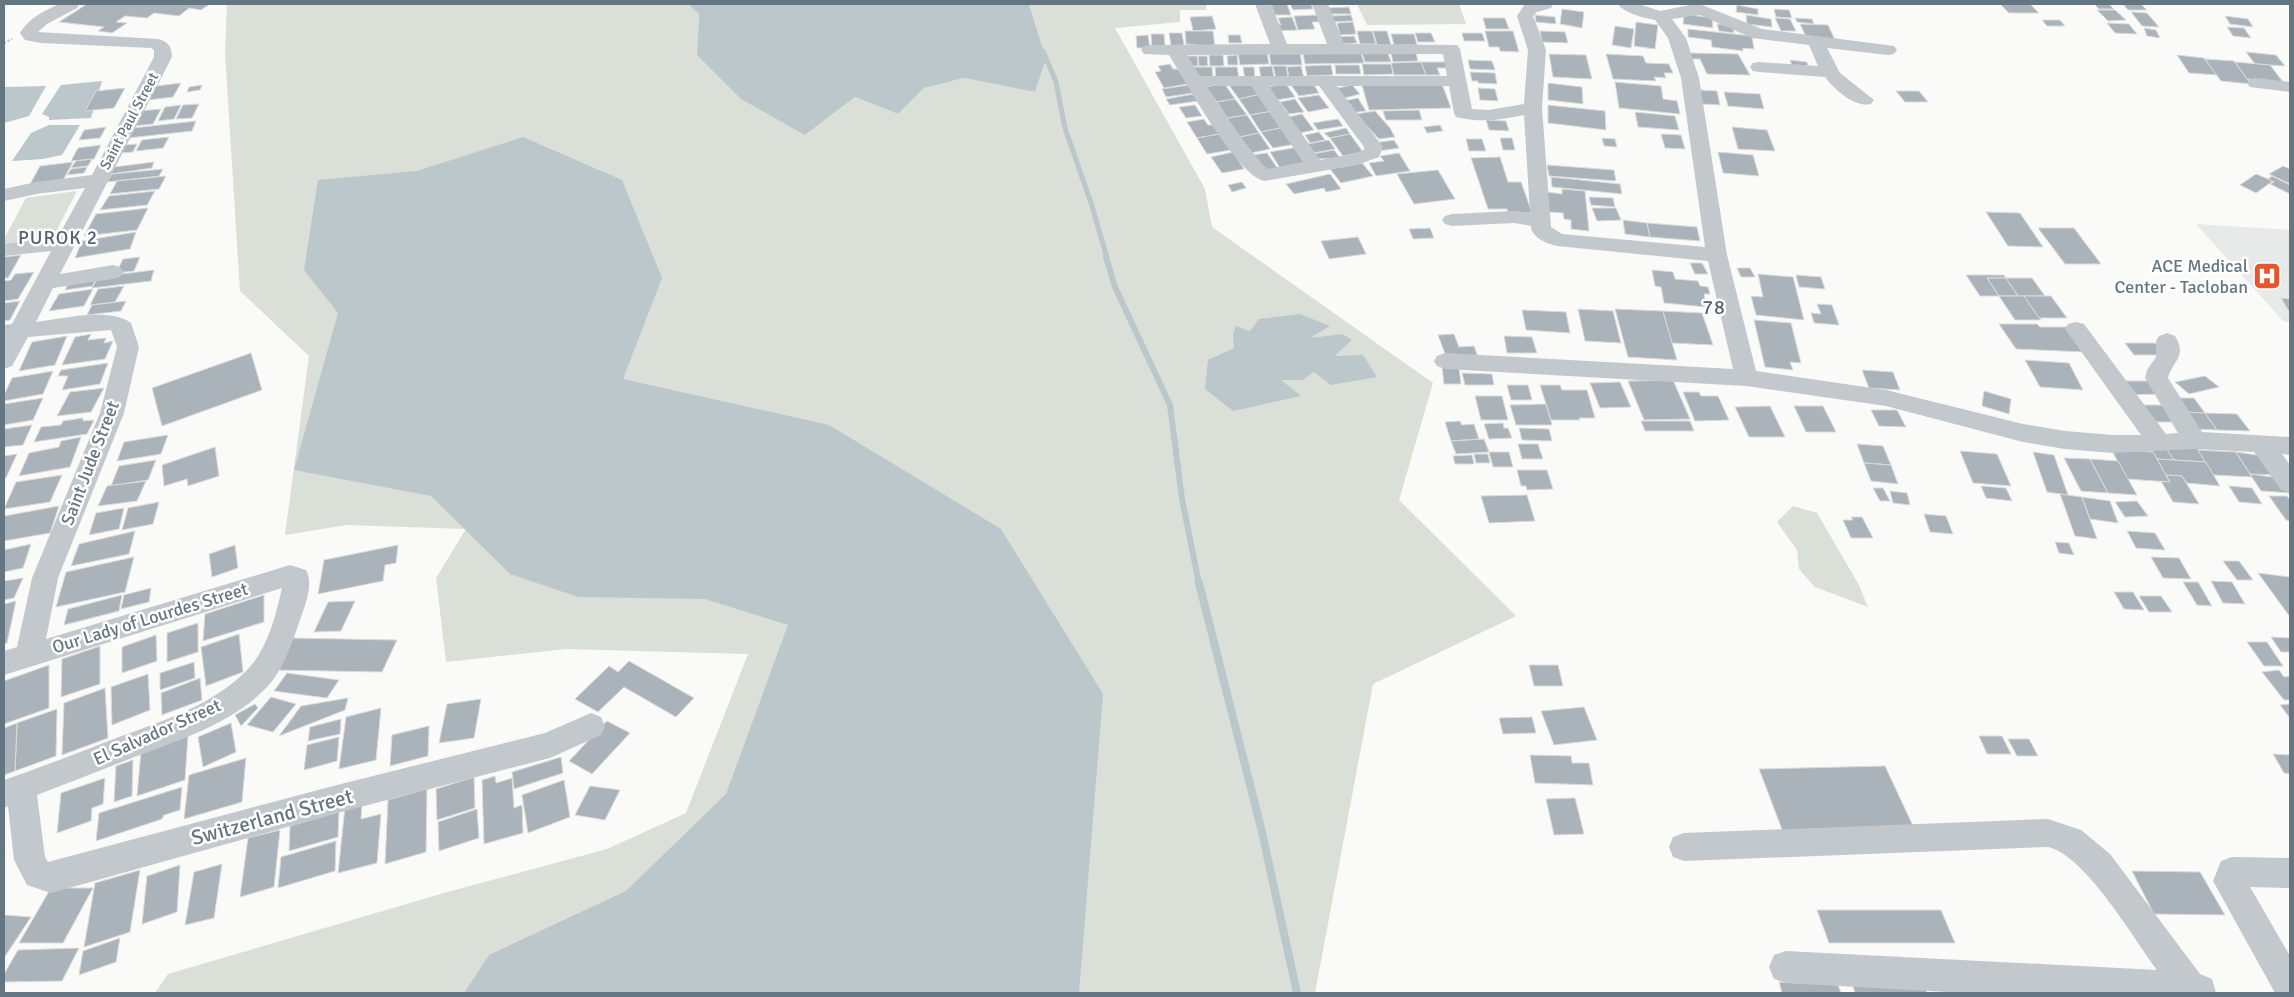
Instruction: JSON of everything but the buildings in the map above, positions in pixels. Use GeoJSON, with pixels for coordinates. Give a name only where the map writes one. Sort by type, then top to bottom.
{"type":"FeatureCollection","features":[{"type":"Feature","properties":{"kind":"street","name":"Saint Paul Street"},"geometry":{"type":"LineString","coordinates":[[4,361],[11,332],[44,283],[163,57],[163,49],[158,44],[31,36],[29,33],[30,28],[70,4]]}},
{"type":"Feature","properties":{"kind":"street"},"geometry":{"type":"LineString","coordinates":[[1263,4],[1280,50]]}},
{"type":"Feature","properties":{"kind":"street"},"geometry":{"type":"LineString","coordinates":[[1320,4],[1337,48]]}},
{"type":"Feature","properties":{"kind":"street"},"geometry":{"type":"LineString","coordinates":[[1545,4],[1531,8],[1525,16],[1537,50],[1532,108],[1541,230],[1557,240],[1717,255]]}},
{"type":"Feature","properties":{"kind":"street"},"geometry":{"type":"LineString","coordinates":[[1626,4],[1648,14],[1660,16],[1690,10],[1702,10],[1758,34],[1888,50]]}},
{"type":"Feature","properties":{"kind":"street"},"geometry":{"type":"LineString","coordinates":[[1660,16],[1677,38],[1690,78],[1717,255],[1746,378]]}},
{"type":"Feature","properties":{"kind":"street"},"geometry":{"type":"LineString","coordinates":[[1150,50],[1280,50],[1449,41],[1464,113],[1473,115],[1490,114],[1532,108]]}},
{"type":"Feature","properties":{"kind":"street"},"geometry":{"type":"LineString","coordinates":[[1816,42],[1829,72],[1836,80],[1865,100]]}},
{"type":"Feature","properties":{"kind":"street"},"geometry":{"type":"LineString","coordinates":[[1175,50],[1194,81],[1259,173],[1273,175],[1357,159],[1370,154],[1374,150],[1374,147],[1324,81]]}},
{"type":"Feature","properties":{"kind":"street"},"geometry":{"type":"LineString","coordinates":[[1759,67],[1829,72]]}},
{"type":"Feature","properties":{"kind":"street"},"geometry":{"type":"LineString","coordinates":[[1194,81],[1456,80]]}},
{"type":"Feature","properties":{"kind":"street"},"geometry":{"type":"LineString","coordinates":[[1256,81],[1315,166]]}},
{"type":"Feature","properties":{"kind":"street"},"geometry":{"type":"LineString","coordinates":[[2256,83],[2290,87]]}},
{"type":"Feature","properties":{"kind":"street"},"geometry":{"type":"LineString","coordinates":[[4,195],[36,188],[98,180]]}},
{"type":"Feature","properties":{"kind":"street"},"geometry":{"type":"LineString","coordinates":[[1452,220],[1514,217],[1540,221]]}},
{"type":"Feature","properties":{"kind":"street"},"geometry":{"type":"LineString","coordinates":[[4,250],[65,243]]}},
{"type":"Feature","properties":{"kind":"street"},"geometry":{"type":"LineString","coordinates":[[44,283],[113,272]]}},
{"type":"Feature","properties":{"kind":"street","name":"Saint Jude Street"},"geometry":{"type":"LineString","coordinates":[[11,332],[104,322],[116,323],[123,328],[128,347],[112,413],[45,578],[29,655]]}},
{"type":"Feature","properties":{"kind":"street"},"geometry":{"type":"LineString","coordinates":[[2076,329],[2160,443]]}},
{"type":"Feature","properties":{"kind":"street"},"geometry":{"type":"LineString","coordinates":[[2167,341],[2170,353],[2164,366],[2158,370],[2156,378],[2195,440]]}},
{"type":"Feature","properties":{"kind":"street"},"geometry":{"type":"LineString","coordinates":[[1444,360],[1746,378],[1886,398],[2023,433],[2065,440],[2113,444],[2195,440],[2290,446]]}},
{"type":"Feature","properties":{"kind":"street"},"geometry":{"type":"LineString","coordinates":[[2261,444],[2290,483]]}},
{"type":"Feature","properties":{"kind":"street","name":"Our Lady of Lourdes Street"},"geometry":{"type":"LineString","coordinates":[[4,664],[290,575],[296,576]]}},
{"type":"Feature","properties":{"kind":"street","name":"El Salvador Street"},"geometry":{"type":"LineString","coordinates":[[13,790],[166,732],[222,705],[240,693],[256,680],[270,660],[281,636],[297,580],[296,576]]}},
{"type":"Feature","properties":{"kind":"street","name":"Switzerland Street"},"geometry":{"type":"LineString","coordinates":[[13,790],[30,860],[38,874],[51,878],[337,799],[550,745],[591,726]]}},
{"type":"Feature","properties":{"kind":"street"},"geometry":{"type":"LineString","coordinates":[[1684,846],[2048,832],[2063,835],[2082,846],[2099,864],[2198,991]]}},
{"type":"Feature","properties":{"kind":"street"},"geometry":{"type":"LineString","coordinates":[[2290,873],[2232,872],[2229,881],[2290,988]]}},
{"type":"Feature","properties":{"kind":"street"},"geometry":{"type":"LineString","coordinates":[[1786,967],[2074,988],[2198,991]]}},
{"type":"Feature","properties":{"kind":"shaded area"},"geometry":{"type":"Polygon","coordinates":[[[227,4],[688,4],[699,14],[697,55],[805,135],[855,97],[898,114],[924,88],[964,78],[1035,92],[1046,59],[1029,4],[1206,4],[1206,10],[1180,10],[1180,22],[1115,28],[1205,189],[1212,227],[1433,383],[1399,500],[1516,616],[1373,684],[1315,993],[155,993],[168,974],[444,893],[607,849],[686,813],[748,654],[566,649],[446,662],[436,578],[466,529],[347,525],[285,535],[309,356],[240,291],[225,53],[227,4]],[[1329,326],[1250,331],[1234,348],[1209,360],[1300,396],[1280,380],[1303,380],[1335,356],[1352,340],[1343,334],[1308,339],[1329,326]]]}},
{"type":"Feature","properties":{"kind":"shaded area"},"geometry":{"type":"Polygon","coordinates":[[[688,4],[1029,4],[1046,59],[1035,92],[964,78],[924,88],[898,114],[855,97],[805,135],[741,99],[697,55],[699,14],[688,4]]]}},
{"type":"Feature","properties":{"kind":"shaded area"},"geometry":{"type":"Polygon","coordinates":[[[1357,4],[1459,4],[1466,24],[1367,25],[1357,4]]]}},
{"type":"Feature","properties":{"kind":"shaded area"},"geometry":{"type":"Polygon","coordinates":[[[102,81],[91,118],[49,120],[49,117],[42,114],[61,85],[102,81]]]}},
{"type":"Feature","properties":{"kind":"shaded area"},"geometry":{"type":"Polygon","coordinates":[[[46,86],[29,116],[4,123],[4,87],[46,86]]]}},
{"type":"Feature","properties":{"kind":"shaded area"},"geometry":{"type":"Polygon","coordinates":[[[49,125],[80,125],[62,155],[43,159],[12,161],[31,133],[49,125]]]}},
{"type":"Feature","properties":{"kind":"shaded area"},"geometry":{"type":"Polygon","coordinates":[[[523,137],[622,180],[662,278],[623,379],[829,425],[1001,529],[1103,694],[1079,993],[464,993],[489,955],[626,891],[726,794],[788,625],[705,599],[578,597],[510,574],[431,496],[294,470],[338,313],[304,270],[318,180],[417,171],[523,137]]]}},
{"type":"Feature","properties":{"kind":"shaded area"},"geometry":{"type":"Polygon","coordinates":[[[77,191],[52,239],[4,246],[4,239],[26,198],[77,191]]]}},
{"type":"Feature","properties":{"kind":"shaded area","name":"ACE Medical Center - Tacloban"},"geometry":{"type":"Polygon","coordinates":[[[2196,224],[2290,230],[2290,322],[2284,322],[2196,224]]]}},
{"type":"Feature","properties":{"kind":"shaded area"},"geometry":{"type":"Polygon","coordinates":[[[1300,314],[1330,326],[1310,338],[1343,334],[1352,340],[1335,356],[1363,355],[1377,377],[1331,385],[1314,372],[1303,380],[1281,380],[1301,396],[1233,411],[1205,389],[1208,360],[1234,348],[1233,333],[1236,326],[1250,331],[1259,319],[1300,314]]]}},
{"type":"Feature","properties":{"kind":"shaded area"},"geometry":{"type":"Polygon","coordinates":[[[1793,506],[1817,513],[1859,585],[1868,607],[1815,587],[1799,569],[1797,550],[1777,522],[1793,506]]]}},
{"type":"Feature","properties":{"kind":"waterway"},"geometry":{"type":"LineString","coordinates":[[1043,51],[1056,82],[1065,128],[1092,206],[1107,258]]}},
{"type":"Feature","properties":{"kind":"waterway"},"geometry":{"type":"LineString","coordinates":[[1106,257],[1115,287],[1170,405],[1182,499],[1199,584]]}},
{"type":"Feature","properties":{"kind":"waterway"},"geometry":{"type":"LineString","coordinates":[[1199,583],[1262,832],[1297,993]]}},
{"type":"Feature","properties":{"kind":"place","name":"ACE Medical Center - Tacloban"},"geometry":{"type":"Point","coordinates":[2267,276]}},
{"type":"Feature","properties":{"kind":"district","name":"PUROK 2"},"geometry":{"type":"Point","coordinates":[58,237]}},
{"type":"Feature","properties":{"kind":"district","name":"78"},"geometry":{"type":"Point","coordinates":[1714,307]}}]}
